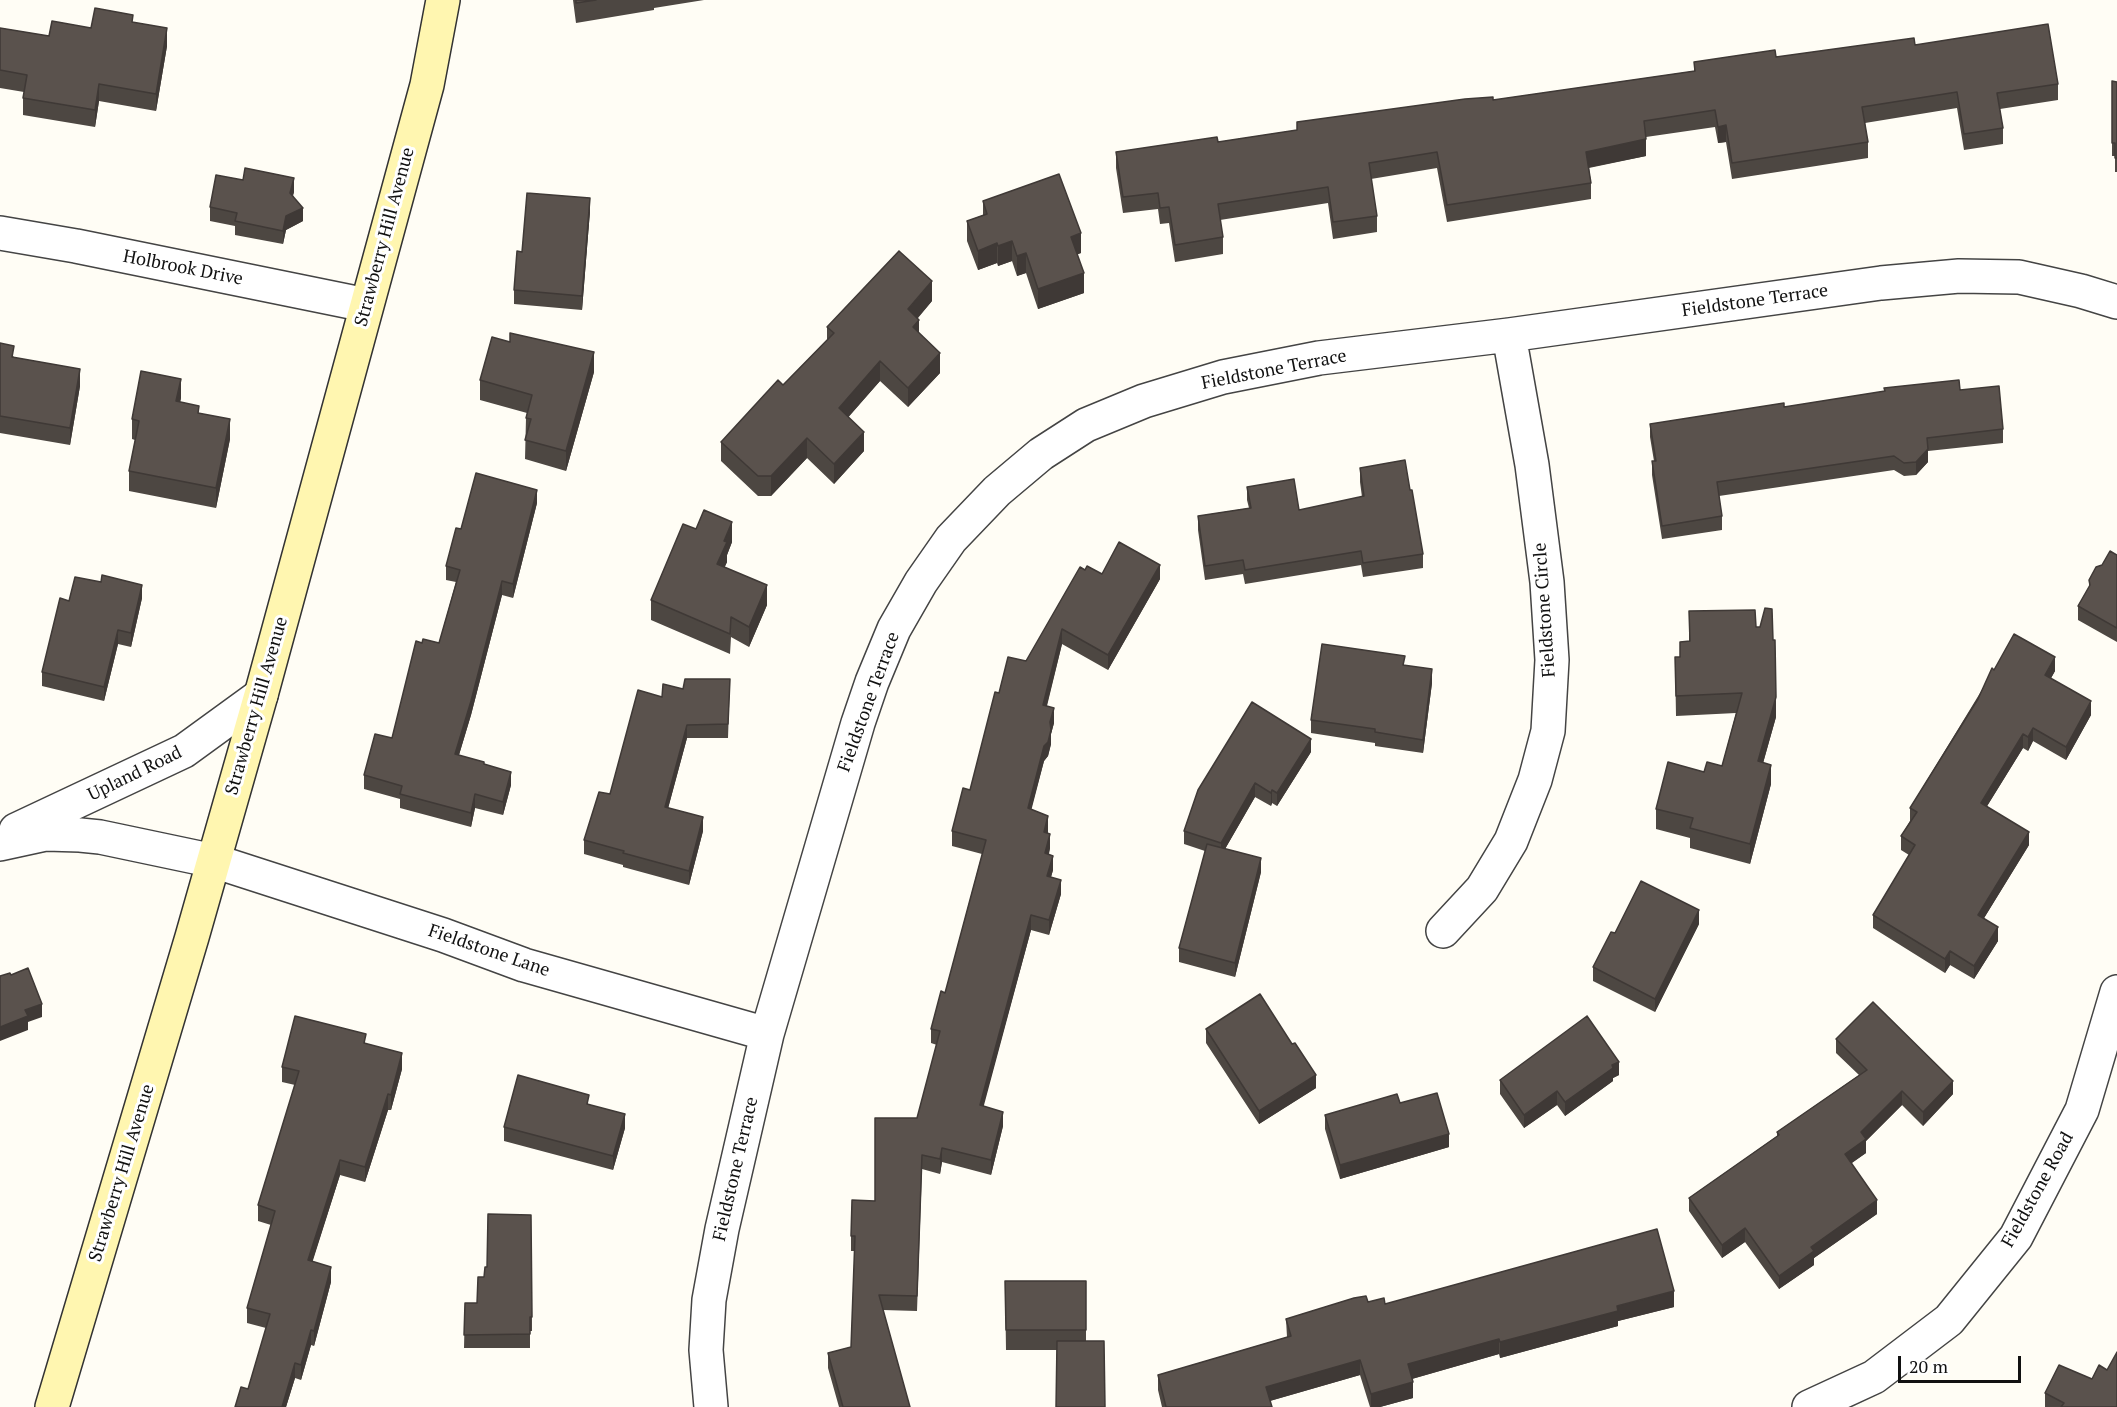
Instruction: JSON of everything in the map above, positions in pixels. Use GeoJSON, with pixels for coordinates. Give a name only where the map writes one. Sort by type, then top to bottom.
{"type":"FeatureCollection","features":[{"type":"Feature","properties":{"kind":"main road","name":"Strawberry Hill Avenue"},"geometry":{"type":"LineString","coordinates":[[52,1407],[261,695],[427,85],[443,0]]}},
{"type":"Feature","properties":{"kind":"street","name":"Holbrook Drive"},"geometry":{"type":"LineString","coordinates":[[0,233],[76,246],[366,305]]}},
{"type":"Feature","properties":{"kind":"street","name":"Fieldstone Terrace"},"geometry":{"type":"LineString","coordinates":[[711,1407],[706,1350],[709,1300],[722,1229],[767,1034],[872,682],[894,629],[921,582],[951,539],[997,491],[1041,454],[1086,425],[1144,401],[1223,377],[1319,358],[1509,335],[1881,283],[1959,276],[2019,277],[2117,302]]}},
{"type":"Feature","properties":{"kind":"street","name":"Fieldstone Circle"},"geometry":{"type":"LineString","coordinates":[[1443,932],[1482,889],[1511,841],[1535,780],[1548,731],[1552,660],[1547,582],[1532,465],[1509,335]]}},
{"type":"Feature","properties":{"kind":"street","name":"Upland Road"},"geometry":{"type":"LineString","coordinates":[[0,837],[184,752],[261,695]]}},
{"type":"Feature","properties":{"kind":"street"},"geometry":{"type":"LineString","coordinates":[[0,844],[46,834],[80,835],[100,837],[214,861]]}},
{"type":"Feature","properties":{"kind":"street","name":"Fieldstone Lane"},"geometry":{"type":"LineString","coordinates":[[214,861],[443,935],[524,965],[767,1034]]}},
{"type":"Feature","properties":{"kind":"street","name":"Fieldstone Road"},"geometry":{"type":"LineString","coordinates":[[1809,1407],[1874,1377],[1949,1320],[2016,1237],[2082,1110],[2117,992]]}},
{"type":"Feature","properties":{"kind":"building"},"geometry":{"type":"Polygon","coordinates":[[[576,0],[596,0],[576,3],[576,0]]]}},
{"type":"Feature","properties":{"kind":"building"},"geometry":{"type":"Polygon","coordinates":[[[95,8],[133,15],[132,22],[167,28],[156,94],[99,84],[95,110],[23,98],[27,75],[0,70],[0,28],[49,36],[52,21],[91,28],[95,8]]]}},
{"type":"Feature","properties":{"kind":"building"},"geometry":{"type":"Polygon","coordinates":[[[2048,24],[2058,84],[1997,93],[2003,128],[1964,134],[1957,92],[1862,107],[1868,142],[1732,163],[1726,125],[1718,127],[1715,110],[1644,121],[1646,139],[1586,152],[1591,183],[1447,205],[1437,152],[1369,163],[1377,216],[1333,222],[1328,187],[1218,204],[1223,237],[1175,245],[1169,207],[1160,208],[1158,193],[1123,197],[1116,152],[1217,137],[1218,142],[1297,130],[1297,122],[1465,99],[1493,97],[1493,100],[1695,71],[1694,62],[1775,50],[1776,57],[1914,38],[1915,45],[2048,24]]]}},
{"type":"Feature","properties":{"kind":"building"},"geometry":{"type":"Polygon","coordinates":[[[2112,81],[2117,82],[2117,158],[2115,158],[2115,143],[2112,143],[2112,81]]]}},
{"type":"Feature","properties":{"kind":"building"},"geometry":{"type":"Polygon","coordinates":[[[245,168],[294,178],[290,193],[303,208],[286,216],[283,231],[235,221],[237,213],[210,207],[216,175],[243,180],[245,168]]]}},
{"type":"Feature","properties":{"kind":"building"},"geometry":{"type":"Polygon","coordinates":[[[1059,174],[1081,233],[1071,237],[1084,273],[1038,289],[1026,253],[1017,256],[1012,241],[998,246],[997,243],[978,251],[967,221],[987,214],[983,201],[1059,174]]]}},
{"type":"Feature","properties":{"kind":"building"},"geometry":{"type":"Polygon","coordinates":[[[527,193],[590,198],[582,296],[514,290],[517,251],[522,252],[527,193]]]}},
{"type":"Feature","properties":{"kind":"building"},"geometry":{"type":"Polygon","coordinates":[[[899,251],[932,281],[908,309],[919,320],[913,327],[940,353],[908,388],[880,361],[839,408],[864,432],[834,464],[807,438],[771,476],[758,476],[721,442],[778,380],[783,385],[834,333],[827,327],[899,251]]]}},
{"type":"Feature","properties":{"kind":"building"},"geometry":{"type":"Polygon","coordinates":[[[510,333],[594,352],[566,451],[525,440],[531,419],[526,418],[532,395],[480,380],[492,337],[510,342],[510,333]]]}},
{"type":"Feature","properties":{"kind":"building"},"geometry":{"type":"Polygon","coordinates":[[[0,343],[14,346],[12,357],[80,369],[70,428],[0,416],[0,343]]]}},
{"type":"Feature","properties":{"kind":"building"},"geometry":{"type":"Polygon","coordinates":[[[141,371],[181,379],[176,401],[199,406],[198,413],[230,419],[216,488],[129,471],[139,421],[132,419],[141,371]]]}},
{"type":"Feature","properties":{"kind":"building"},"geometry":{"type":"Polygon","coordinates":[[[1959,380],[1960,390],[1999,386],[2003,429],[1927,438],[1928,449],[1916,462],[1904,463],[1894,456],[1717,482],[1722,516],[1662,526],[1652,461],[1656,461],[1650,424],[1784,403],[1784,407],[1885,391],[1884,388],[1959,380]]]}},
{"type":"Feature","properties":{"kind":"building"},"geometry":{"type":"Polygon","coordinates":[[[1405,460],[1423,554],[1363,563],[1361,551],[1245,570],[1243,560],[1205,566],[1198,516],[1251,508],[1247,487],[1294,479],[1299,510],[1364,496],[1360,468],[1405,460]]]}},
{"type":"Feature","properties":{"kind":"building"},"geometry":{"type":"Polygon","coordinates":[[[476,473],[537,490],[513,584],[502,581],[455,754],[511,772],[503,802],[475,794],[471,813],[400,794],[402,786],[364,775],[375,734],[392,738],[416,641],[422,643],[423,639],[439,643],[460,570],[446,566],[456,528],[461,529],[476,473]]]}},
{"type":"Feature","properties":{"kind":"building"},"geometry":{"type":"Polygon","coordinates":[[[704,510],[732,522],[724,541],[727,542],[717,564],[767,585],[749,627],[731,617],[730,634],[651,600],[683,524],[696,529],[704,510]]]}},
{"type":"Feature","properties":{"kind":"building"},"geometry":{"type":"Polygon","coordinates":[[[1119,542],[1160,565],[1108,655],[1062,629],[1043,705],[1054,708],[1050,722],[1051,730],[1048,742],[1044,746],[1028,808],[1048,816],[1044,832],[1050,834],[1045,853],[1053,856],[1047,876],[1061,880],[1049,920],[1031,915],[980,1105],[1003,1112],[991,1160],[942,1148],[940,1159],[922,1155],[917,1296],[879,1295],[910,1407],[843,1407],[828,1353],[851,1347],[855,1236],[851,1236],[852,1200],[875,1201],[875,1118],[917,1118],[940,1031],[931,1029],[941,991],[945,993],[986,840],[952,831],[963,788],[970,790],[995,692],[999,693],[1008,657],[1026,661],[1080,567],[1085,570],[1087,566],[1102,574],[1119,542]]]}},
{"type":"Feature","properties":{"kind":"building"},"geometry":{"type":"Polygon","coordinates":[[[2110,551],[2117,555],[2117,628],[2078,606],[2090,585],[2089,580],[2096,567],[2102,565],[2110,551]]]}},
{"type":"Feature","properties":{"kind":"building"},"geometry":{"type":"Polygon","coordinates":[[[102,575],[142,585],[131,633],[118,630],[104,687],[42,672],[60,598],[69,601],[75,577],[101,582],[102,575]]]}},
{"type":"Feature","properties":{"kind":"building"},"geometry":{"type":"Polygon","coordinates":[[[1765,608],[1772,609],[1776,697],[1758,761],[1771,765],[1750,844],[1690,828],[1693,818],[1656,809],[1668,762],[1704,772],[1707,762],[1722,766],[1742,693],[1676,696],[1675,657],[1680,657],[1680,642],[1690,641],[1689,611],[1755,610],[1756,627],[1760,627],[1765,608]]]}},
{"type":"Feature","properties":{"kind":"building"},"geometry":{"type":"Polygon","coordinates":[[[2014,634],[2055,657],[2045,675],[2091,701],[2066,747],[2033,728],[2028,737],[2023,734],[1981,803],[2029,832],[1978,915],[1998,927],[1974,966],[1950,951],[1945,959],[1873,915],[1915,845],[1901,836],[1917,812],[1910,808],[1978,699],[1992,668],[1994,670],[2014,634]]]}},
{"type":"Feature","properties":{"kind":"building"},"geometry":{"type":"Polygon","coordinates":[[[1322,644],[1405,656],[1403,665],[1432,669],[1423,740],[1375,732],[1375,729],[1311,720],[1322,644]]]}},
{"type":"Feature","properties":{"kind":"building"},"geometry":{"type":"Polygon","coordinates":[[[685,679],[730,679],[728,724],[687,725],[665,807],[703,817],[689,871],[584,840],[599,792],[610,794],[638,690],[662,697],[663,684],[683,689],[685,679]]]}},
{"type":"Feature","properties":{"kind":"building"},"geometry":{"type":"Polygon","coordinates":[[[1252,702],[1311,739],[1277,793],[1272,790],[1271,793],[1255,783],[1221,843],[1184,831],[1198,790],[1252,702]]]}},
{"type":"Feature","properties":{"kind":"building"},"geometry":{"type":"Polygon","coordinates":[[[1207,844],[1261,858],[1235,963],[1179,948],[1207,844]]]}},
{"type":"Feature","properties":{"kind":"building"},"geometry":{"type":"Polygon","coordinates":[[[1641,881],[1699,910],[1655,999],[1593,967],[1611,932],[1615,933],[1641,881]]]}},
{"type":"Feature","properties":{"kind":"building"},"geometry":{"type":"Polygon","coordinates":[[[28,968],[42,1004],[25,1010],[28,1016],[0,1027],[0,976],[10,973],[11,975],[28,968]]]}},
{"type":"Feature","properties":{"kind":"building"},"geometry":{"type":"Polygon","coordinates":[[[1260,994],[1292,1044],[1295,1043],[1316,1075],[1259,1111],[1206,1029],[1260,994]]]}},
{"type":"Feature","properties":{"kind":"building"},"geometry":{"type":"Polygon","coordinates":[[[1873,1002],[1953,1081],[1923,1112],[1902,1091],[1861,1132],[1866,1139],[1845,1154],[1877,1200],[1811,1247],[1814,1251],[1779,1276],[1745,1228],[1722,1245],[1689,1198],[1779,1135],[1777,1132],[1867,1070],[1836,1039],[1873,1002]]]}},
{"type":"Feature","properties":{"kind":"building"},"geometry":{"type":"Polygon","coordinates":[[[295,1016],[366,1034],[364,1043],[402,1053],[391,1095],[388,1094],[365,1167],[340,1160],[308,1260],[331,1267],[314,1331],[311,1330],[301,1365],[295,1363],[282,1407],[235,1407],[241,1387],[248,1389],[270,1314],[247,1308],[275,1211],[258,1205],[299,1071],[282,1067],[295,1016]]]}},
{"type":"Feature","properties":{"kind":"building"},"geometry":{"type":"Polygon","coordinates":[[[1587,1016],[1619,1062],[1565,1102],[1557,1091],[1524,1115],[1500,1080],[1587,1016]]]}},
{"type":"Feature","properties":{"kind":"building"},"geometry":{"type":"Polygon","coordinates":[[[518,1075],[589,1095],[587,1104],[625,1114],[613,1156],[504,1127],[518,1075]]]}},
{"type":"Feature","properties":{"kind":"building"},"geometry":{"type":"Polygon","coordinates":[[[1437,1093],[1449,1134],[1340,1165],[1325,1115],[1397,1094],[1400,1103],[1437,1093]]]}},
{"type":"Feature","properties":{"kind":"building"},"geometry":{"type":"Polygon","coordinates":[[[488,1214],[531,1215],[532,1317],[530,1317],[530,1334],[464,1335],[465,1303],[477,1303],[478,1277],[484,1277],[485,1267],[487,1267],[488,1214]]]}},
{"type":"Feature","properties":{"kind":"building"},"geometry":{"type":"Polygon","coordinates":[[[1657,1229],[1674,1291],[1617,1306],[1618,1311],[1500,1342],[1499,1339],[1408,1364],[1413,1382],[1371,1394],[1360,1360],[1266,1387],[1272,1407],[1166,1407],[1158,1375],[1291,1336],[1286,1319],[1366,1296],[1368,1302],[1384,1298],[1385,1304],[1657,1229]]]}},
{"type":"Feature","properties":{"kind":"building"},"geometry":{"type":"Polygon","coordinates":[[[1005,1281],[1086,1281],[1086,1330],[1006,1330],[1005,1281]]]}},
{"type":"Feature","properties":{"kind":"building"},"geometry":{"type":"Polygon","coordinates":[[[1057,1341],[1104,1341],[1105,1407],[1056,1407],[1057,1341]]]}},
{"type":"Feature","properties":{"kind":"building"},"geometry":{"type":"Polygon","coordinates":[[[2117,1352],[2117,1407],[2061,1407],[2064,1403],[2045,1393],[2059,1365],[2092,1379],[2099,1365],[2107,1370],[2117,1352]]]}}]}
